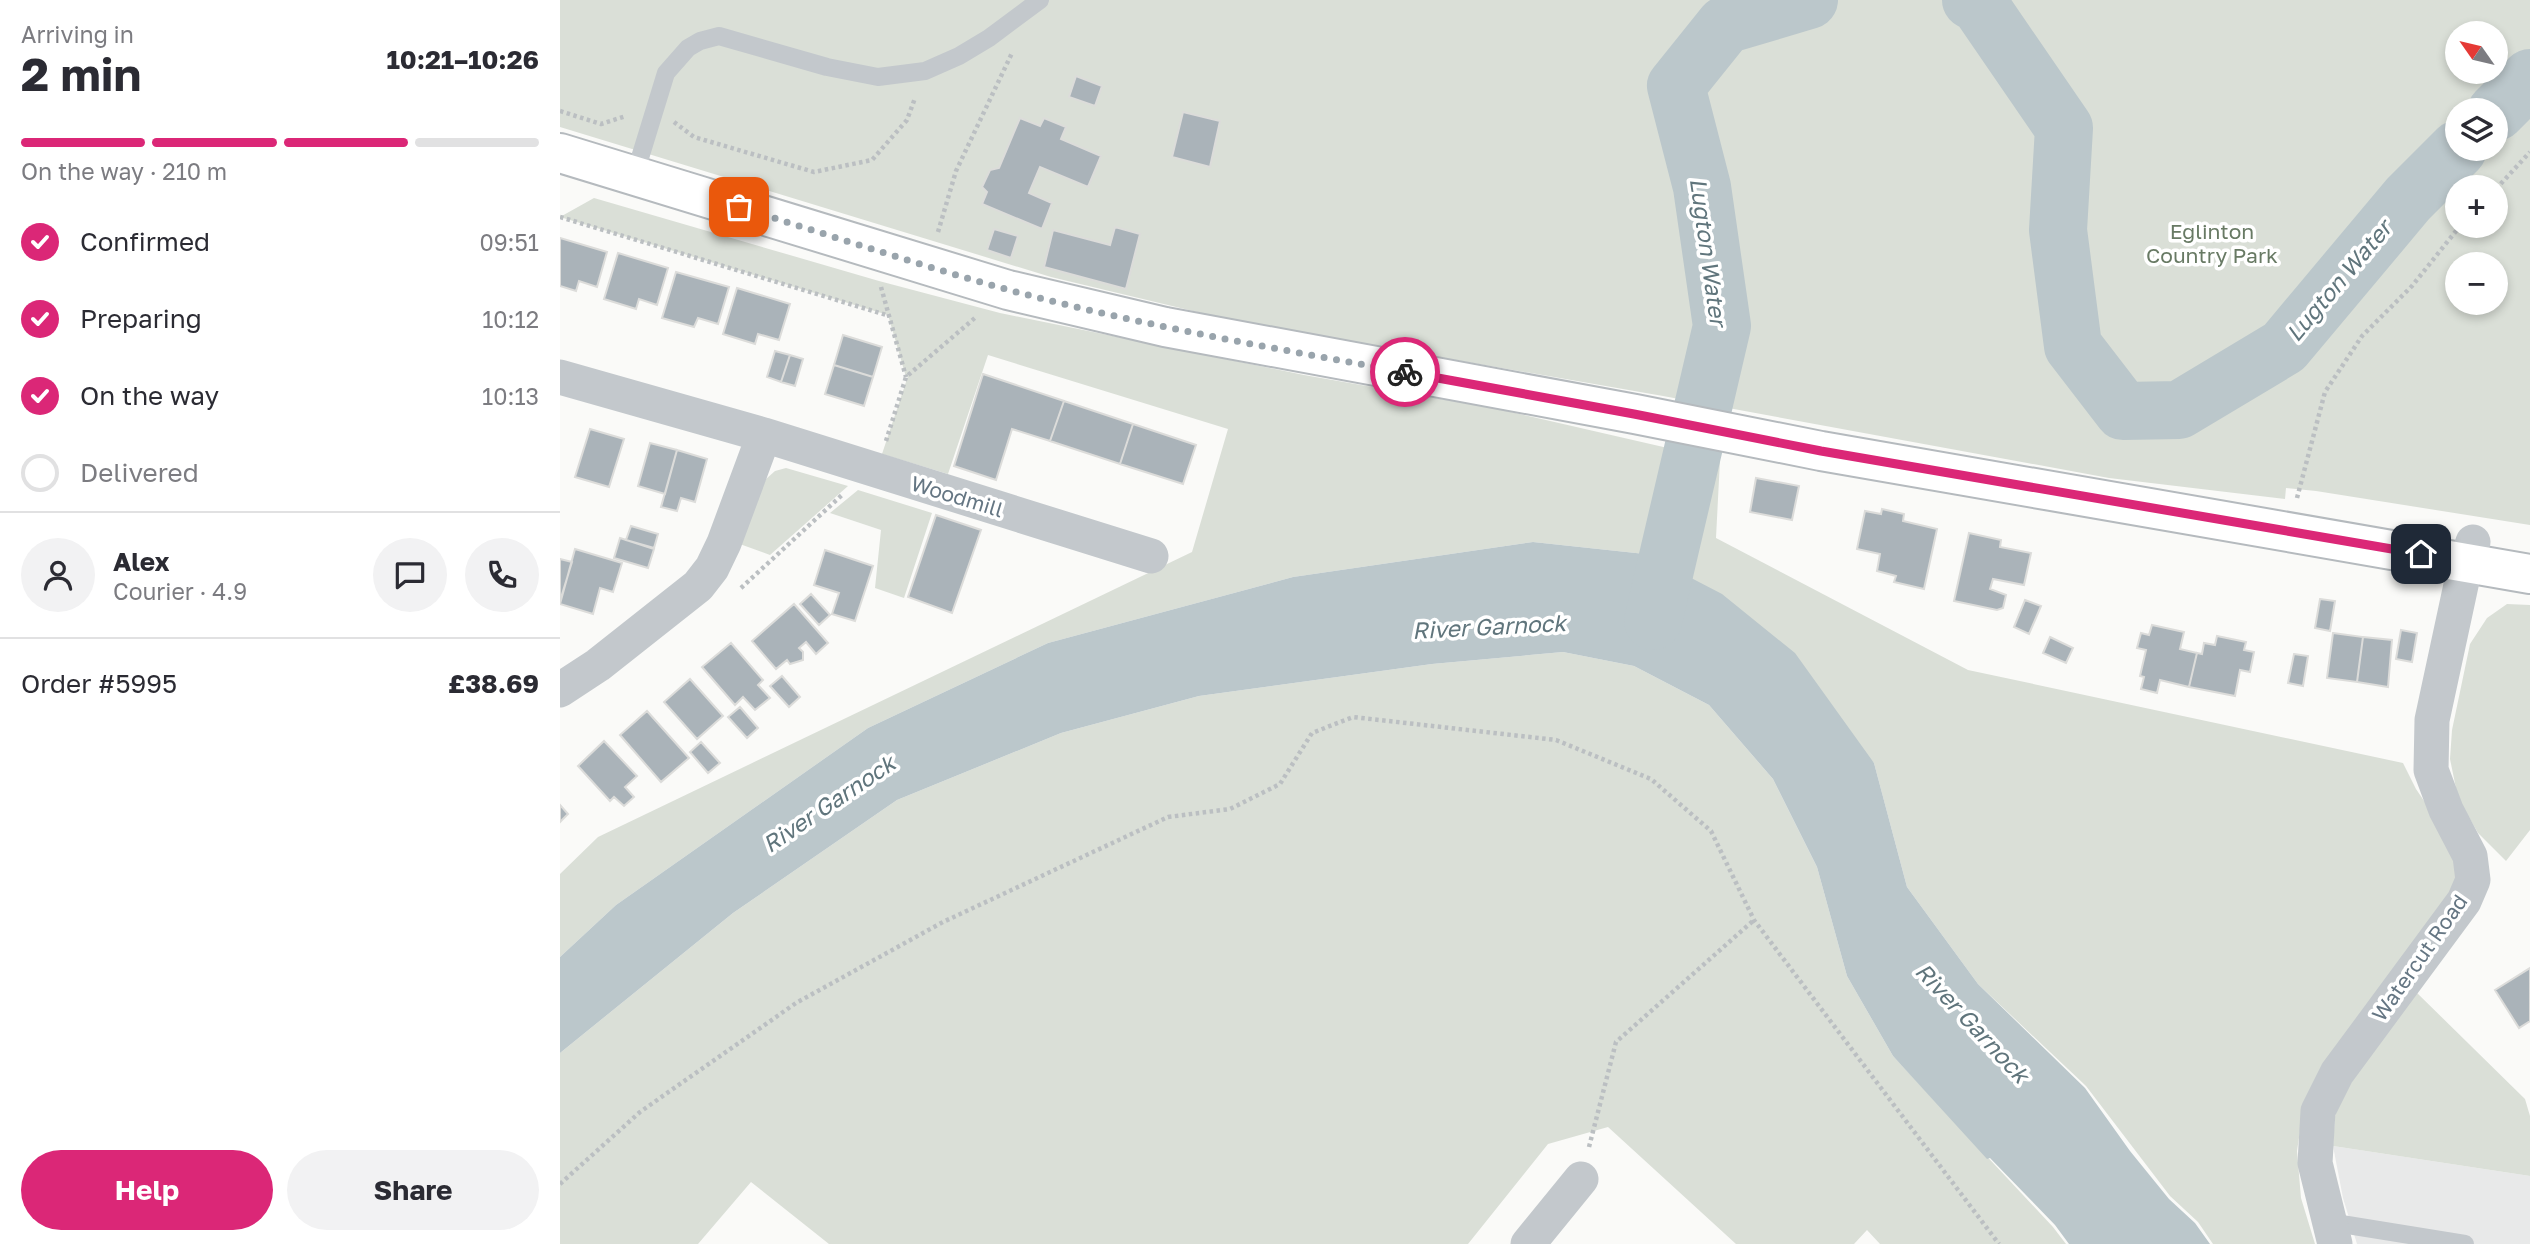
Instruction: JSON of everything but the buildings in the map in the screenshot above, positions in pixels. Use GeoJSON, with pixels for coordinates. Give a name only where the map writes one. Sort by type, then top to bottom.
{"type":"FeatureCollection","features":[{"type":"Feature","properties":{"kind":"main road"},"geometry":{"type":"LineString","coordinates":[[560,153],[1008,290],[1178,329],[1821,451],[2288,532],[2354,542],[2470,552],[2530,550]]}},
{"type":"Feature","properties":{"kind":"main road"},"geometry":{"type":"LineString","coordinates":[[2470,552],[2530,574]]}},
{"type":"Feature","properties":{"kind":"street","name":"Woodmill"},"geometry":{"type":"LineString","coordinates":[[560,377],[764,435],[1151,556]]}},
{"type":"Feature","properties":{"kind":"street"},"geometry":{"type":"LineString","coordinates":[[560,690],[598,664],[698,586],[712,568],[724,543],[764,435]]}},
{"type":"Feature","properties":{"kind":"street","name":"Watercut Road"},"geometry":{"type":"LineString","coordinates":[[2332,1233],[2315,1163],[2319,1111],[2337,1073],[2464,901],[2473,880],[2470,856],[2446,810],[2431,770],[2432,720],[2470,552]]}},
{"type":"Feature","properties":{"kind":"street"},"geometry":{"type":"LineString","coordinates":[[1528,1244],[1581,1179]]}},
{"type":"Feature","properties":{"kind":"lane"},"geometry":{"type":"LineString","coordinates":[[635,174],[666,73],[688,48],[699,41],[719,36],[802,61],[878,77],[925,71],[959,56],[989,38],[1040,0]]}},
{"type":"Feature","properties":{"kind":"lane"},"geometry":{"type":"LineString","coordinates":[[2332,1233],[2465,1244]]}},
{"type":"Feature","properties":{"kind":"path"},"geometry":{"type":"LineString","coordinates":[[928,266],[956,171],[1013,52]]}},
{"type":"Feature","properties":{"kind":"path"},"geometry":{"type":"LineString","coordinates":[[560,111],[601,124],[654,107],[694,137],[814,172],[873,160],[907,120],[925,71]]}},
{"type":"Feature","properties":{"kind":"path"},"geometry":{"type":"LineString","coordinates":[[2508,176],[2530,152]]}},
{"type":"Feature","properties":{"kind":"path"},"geometry":{"type":"LineString","coordinates":[[560,216],[890,316]]}},
{"type":"Feature","properties":{"kind":"path"},"geometry":{"type":"LineString","coordinates":[[2288,532],[2325,392],[2362,336],[2412,285],[2450,238]]}},
{"type":"Feature","properties":{"kind":"path"},"geometry":{"type":"LineString","coordinates":[[870,248],[906,377]]}},
{"type":"Feature","properties":{"kind":"path"},"geometry":{"type":"LineString","coordinates":[[739,590],[873,471],[906,377],[1008,290]]}},
{"type":"Feature","properties":{"kind":"path"},"geometry":{"type":"LineString","coordinates":[[560,1184],[640,1112],[796,1003],[943,922],[1168,817],[1230,809],[1280,784],[1312,733],[1353,717],[1556,740],[1651,779],[1711,831],[1754,920],[1999,1244]]}},
{"type":"Feature","properties":{"kind":"path"},"geometry":{"type":"LineString","coordinates":[[1581,1179],[1616,1042],[1754,920]]}},
{"type":"Feature","properties":{"kind":"shaded area"},"geometry":{"type":"Polygon","coordinates":[[[2333,1146],[2530,1176],[2530,1244],[2357,1244],[2343,1198],[2333,1146]]]}},
{"type":"Feature","properties":{"kind":"green space","name":"Eglinton Country Park"},"geometry":{"type":"Polygon","coordinates":[[[560,0],[2530,0],[2530,525],[2316,491],[2286,488],[2285,499],[2109,478],[1663,396],[1243,323],[1051,277],[560,127],[560,0]]]}},
{"type":"Feature","properties":{"kind":"green space"},"geometry":{"type":"Polygon","coordinates":[[[594,198],[879,281],[1000,313],[1304,375],[1498,409],[1720,460],[1716,538],[1968,670],[2403,763],[2416,789],[2451,841],[2462,882],[2303,1110],[2297,1151],[2301,1198],[2315,1244],[2213,1244],[2198,1222],[2170,1196],[2086,1086],[1978,984],[1907,887],[1874,763],[1645,554],[1533,542],[1293,577],[1048,643],[868,728],[616,905],[560,957],[560,874],[598,837],[1192,552],[1228,429],[988,355],[948,474],[882,454],[908,376],[906,377],[888,315],[560,217],[594,198]]]}},
{"type":"Feature","properties":{"kind":"green space"},"geometry":{"type":"Polygon","coordinates":[[[786,468],[848,486],[770,555],[737,543],[766,479],[775,471],[786,468]]]}},
{"type":"Feature","properties":{"kind":"green space"},"geometry":{"type":"Polygon","coordinates":[[[858,490],[932,513],[904,598],[875,588],[881,530],[830,513],[858,490]]]}},
{"type":"Feature","properties":{"kind":"green space"},"geometry":{"type":"Polygon","coordinates":[[[2507,604],[2530,605],[2530,830],[2506,861],[2478,833],[2458,798],[2450,759],[2452,730],[2470,644],[2487,618],[2507,604]]]}},
{"type":"Feature","properties":{"kind":"green space"},"geometry":{"type":"Polygon","coordinates":[[[1563,652],[1634,666],[1709,705],[1773,779],[1817,867],[1847,976],[1893,1056],[2066,1244],[1880,1244],[1867,1230],[1854,1244],[1736,1244],[1608,1127],[1548,1144],[1468,1244],[829,1244],[751,1182],[698,1244],[560,1244],[560,1053],[733,913],[897,800],[1061,733],[1199,696],[1432,664],[1563,652]]]}},
{"type":"Feature","properties":{"kind":"green space"},"geometry":{"type":"Polygon","coordinates":[[[2414,990],[2525,1099],[2530,1116],[2530,1176],[2333,1146],[2335,1116],[2344,1089],[2414,990]]]}},
{"type":"Feature","properties":{"kind":"water","name":"River Garnock"},"geometry":{"type":"Polygon","coordinates":[[[1533,542],[1645,554],[1722,594],[1795,653],[1874,763],[1907,887],[1978,984],[2085,1088],[2130,1151],[2169,1199],[2195,1223],[2210,1244],[2069,1244],[2055,1225],[1990,1158],[1987,1159],[1893,1056],[1847,976],[1817,867],[1773,779],[1709,705],[1634,666],[1563,652],[1432,664],[1199,696],[1061,733],[897,800],[733,913],[560,1053],[560,957],[616,905],[868,728],[1048,643],[1293,577],[1533,542]]]}},
{"type":"Feature","properties":{"kind":"waterway","name":"Lugton Water"},"geometry":{"type":"LineString","coordinates":[[1653,621],[1722,326],[1702,187],[1676,86],[1725,25],[1809,0]]}},
{"type":"Feature","properties":{"kind":"waterway","name":"Lugton Water"},"geometry":{"type":"LineString","coordinates":[[1971,0],[1979,4],[2064,128],[2058,230],[2073,346],[2123,411],[2179,410],[2284,347],[2408,199],[2446,161]]}},
{"type":"Feature","properties":{"kind":"waterway","name":"Lugton Water"},"geometry":{"type":"LineString","coordinates":[[2508,100],[2530,78]]}},
{"type":"Feature","properties":{"kind":"way so far"},"geometry":{"type":"LineString","coordinates":[[739,207],[1008,290],[1165,327],[1405,372]]}},
{"type":"Feature","properties":{"kind":"route"},"geometry":{"type":"LineString","coordinates":[[1405,372],[1821,451],[2421,554]]}}]}
